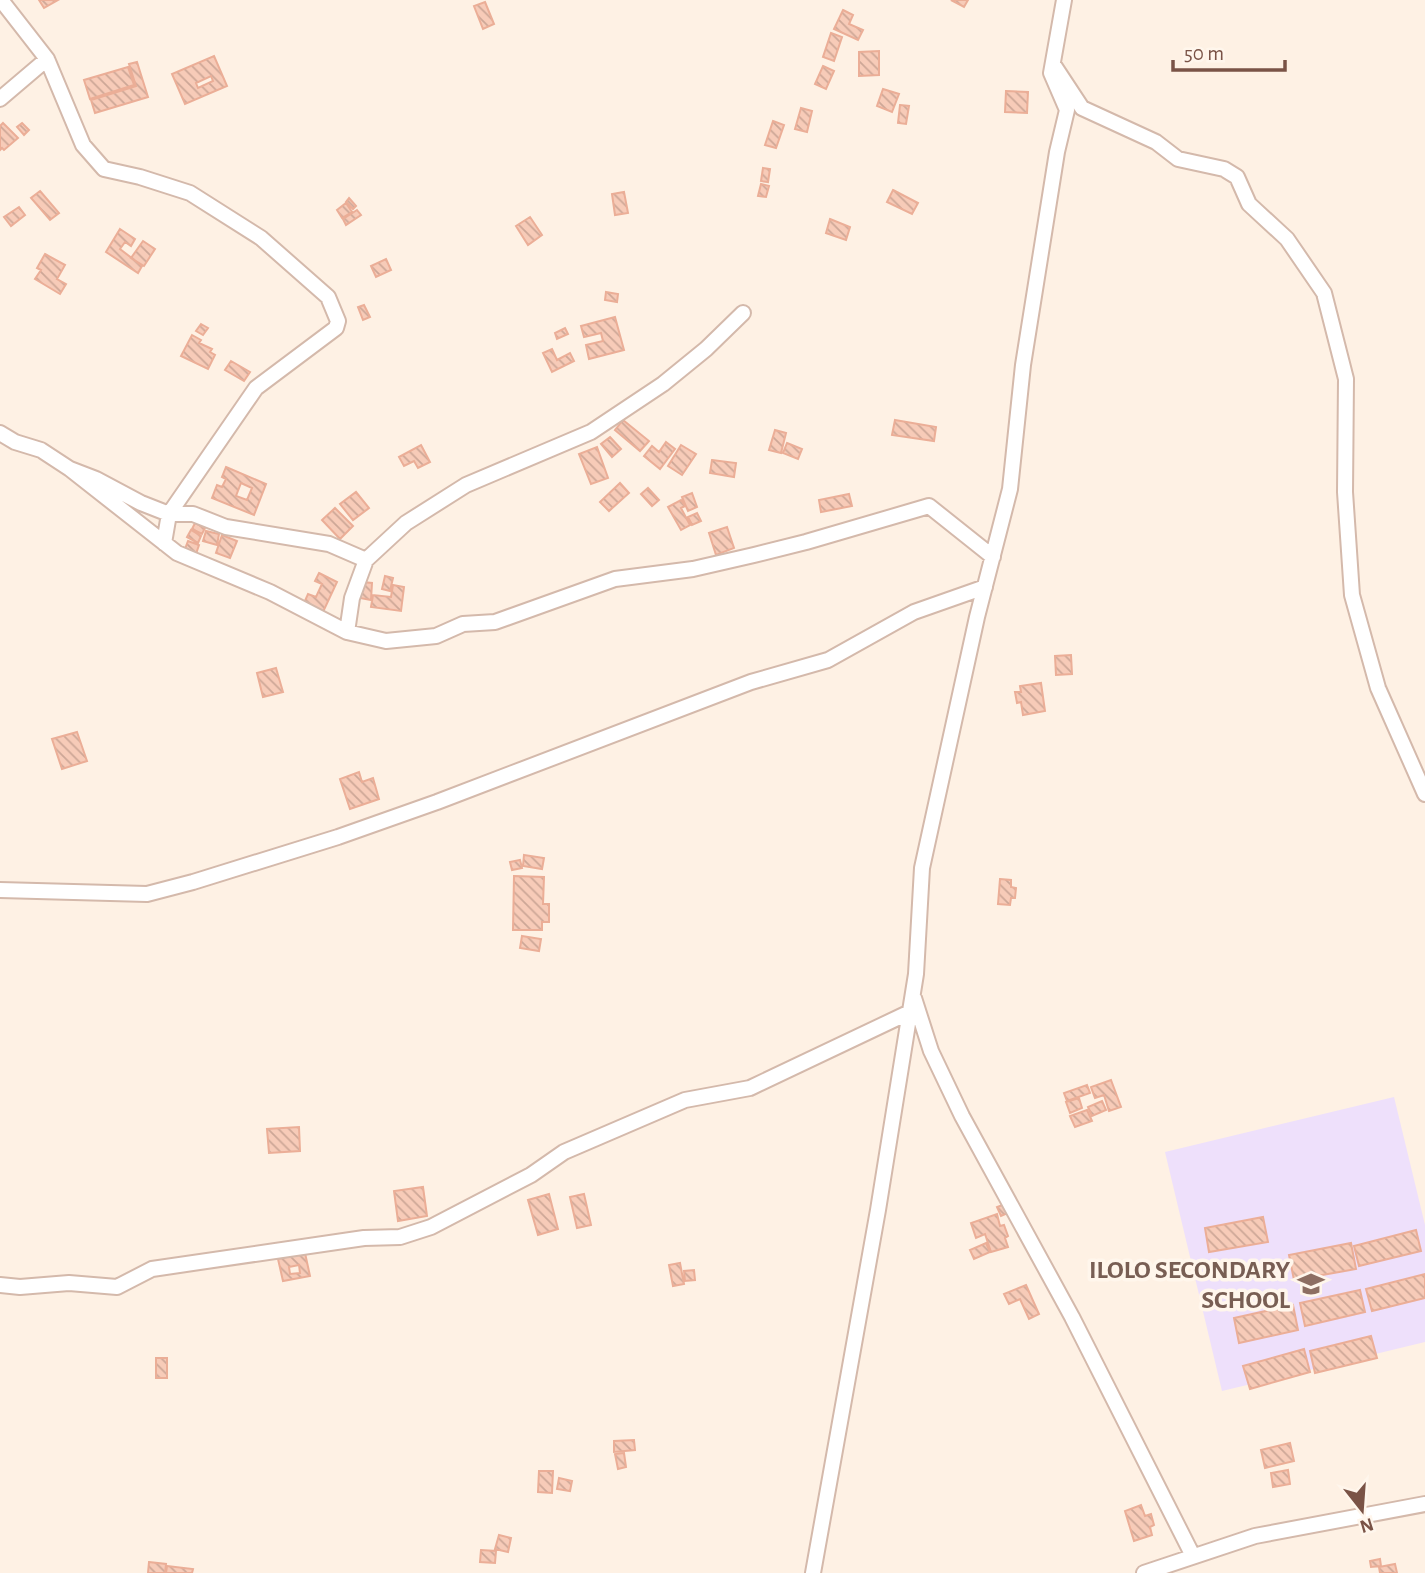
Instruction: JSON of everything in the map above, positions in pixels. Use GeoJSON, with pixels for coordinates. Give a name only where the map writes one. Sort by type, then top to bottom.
{"type":"FeatureCollection","features":[{"type":"Feature","properties":{"kind":"street"},"geometry":{"type":"LineString","coordinates":[[1,0],[47,59],[83,145],[104,169],[190,193],[261,238],[328,298],[338,321],[336,328],[256,388],[169,514],[164,543]]}},
{"type":"Feature","properties":{"kind":"street"},"geometry":{"type":"LineString","coordinates":[[813,1573],[878,1210],[913,995],[922,868],[985,587],[1010,489],[1023,365],[1057,152],[1067,110],[1051,73],[1063,0]]}},
{"type":"Feature","properties":{"kind":"street"},"geometry":{"type":"LineString","coordinates":[[0,99],[47,59]]}},
{"type":"Feature","properties":{"kind":"street"},"geometry":{"type":"LineString","coordinates":[[1053,63],[1082,108],[1156,142],[1178,159],[1224,170],[1237,177],[1249,204],[1286,239],[1324,293],[1346,379],[1345,492],[1352,595],[1378,688],[1425,794]]}},
{"type":"Feature","properties":{"kind":"street"},"geometry":{"type":"LineString","coordinates":[[347,632],[352,598],[366,561],[406,523],[466,485],[592,432],[663,384],[706,349],[743,313]]}},
{"type":"Feature","properties":{"kind":"street"},"geometry":{"type":"LineString","coordinates":[[0,433],[15,442],[41,450],[70,469],[177,553],[270,593],[347,632],[386,641],[436,636],[463,624],[495,622],[615,579],[693,569],[754,555],[929,506],[993,556]]}},
{"type":"Feature","properties":{"kind":"street"},"geometry":{"type":"LineString","coordinates":[[70,469],[169,514],[193,514],[226,527],[329,544],[366,561]]}},
{"type":"Feature","properties":{"kind":"street"},"geometry":{"type":"LineString","coordinates":[[0,890],[147,894],[193,882],[437,802],[751,682],[828,660],[914,612],[985,587]]}},
{"type":"Feature","properties":{"kind":"street"},"geometry":{"type":"LineString","coordinates":[[913,995],[931,1051],[962,1116],[1072,1317],[1193,1556]]}},
{"type":"Feature","properties":{"kind":"street"},"geometry":{"type":"LineString","coordinates":[[0,1285],[20,1287],[69,1283],[117,1287],[152,1269],[364,1238],[400,1237],[431,1227],[531,1175],[564,1152],[685,1101],[750,1088],[910,1012]]}},
{"type":"Feature","properties":{"kind":"street"},"geometry":{"type":"LineString","coordinates":[[1144,1573],[1255,1536],[1425,1504]]}},
{"type":"Feature","properties":{"kind":"shaded area","name":"ILOLO SECONDARY SCHOOL"},"geometry":{"type":"Polygon","coordinates":[[[1394,1097],[1425,1225],[1425,1342],[1222,1391],[1165,1152],[1394,1097]]]}},
{"type":"Feature","properties":{"kind":"building"},"geometry":{"type":"Polygon","coordinates":[[[39,0],[58,0],[44,8],[39,0]]]}},
{"type":"Feature","properties":{"kind":"building"},"geometry":{"type":"Polygon","coordinates":[[[951,0],[968,0],[964,7],[951,0]]]}},
{"type":"Feature","properties":{"kind":"building"},"geometry":{"type":"Polygon","coordinates":[[[485,2],[494,24],[483,29],[474,6],[485,2]]]}},
{"type":"Feature","properties":{"kind":"building"},"geometry":{"type":"Polygon","coordinates":[[[843,10],[853,15],[849,24],[863,30],[858,40],[834,29],[843,10]]]}},
{"type":"Feature","properties":{"kind":"building"},"geometry":{"type":"Polygon","coordinates":[[[831,33],[842,37],[834,61],[823,57],[831,33]]]}},
{"type":"Feature","properties":{"kind":"building"},"geometry":{"type":"Polygon","coordinates":[[[879,51],[879,75],[859,76],[859,52],[879,51]]]}},
{"type":"Feature","properties":{"kind":"building"},"geometry":{"type":"Polygon","coordinates":[[[214,56],[227,86],[185,104],[172,74],[214,56]],[[211,76],[196,83],[198,88],[213,81],[211,76]]]}},
{"type":"Feature","properties":{"kind":"building"},"geometry":{"type":"Polygon","coordinates":[[[137,62],[148,97],[95,113],[91,100],[136,86],[129,64],[137,62]]]}},
{"type":"Feature","properties":{"kind":"building"},"geometry":{"type":"Polygon","coordinates":[[[823,66],[834,71],[826,89],[815,84],[823,66]]]}},
{"type":"Feature","properties":{"kind":"building"},"geometry":{"type":"Polygon","coordinates":[[[128,67],[134,85],[90,99],[84,80],[128,67]]]}},
{"type":"Feature","properties":{"kind":"building"},"geometry":{"type":"Polygon","coordinates":[[[883,89],[899,94],[892,112],[877,106],[883,89]]]}},
{"type":"Feature","properties":{"kind":"building"},"geometry":{"type":"Polygon","coordinates":[[[1006,91],[1028,92],[1027,113],[1005,112],[1006,91]]]}},
{"type":"Feature","properties":{"kind":"building"},"geometry":{"type":"Polygon","coordinates":[[[900,105],[909,106],[906,124],[898,123],[900,105]]]}},
{"type":"Feature","properties":{"kind":"building"},"geometry":{"type":"Polygon","coordinates":[[[801,108],[812,111],[807,132],[795,129],[801,108]]]}},
{"type":"Feature","properties":{"kind":"building"},"geometry":{"type":"Polygon","coordinates":[[[773,121],[784,125],[776,148],[765,145],[773,121]]]}},
{"type":"Feature","properties":{"kind":"building"},"geometry":{"type":"Polygon","coordinates":[[[3,123],[18,138],[4,150],[0,150],[0,126],[3,123]]]}},
{"type":"Feature","properties":{"kind":"building"},"geometry":{"type":"Polygon","coordinates":[[[22,123],[29,130],[24,135],[17,127],[22,123]]]}},
{"type":"Feature","properties":{"kind":"building"},"geometry":{"type":"Polygon","coordinates":[[[763,168],[770,169],[768,182],[761,181],[763,168]]]}},
{"type":"Feature","properties":{"kind":"building"},"geometry":{"type":"Polygon","coordinates":[[[761,184],[769,186],[766,197],[758,196],[761,184]]]}},
{"type":"Feature","properties":{"kind":"building"},"geometry":{"type":"Polygon","coordinates":[[[893,190],[918,203],[912,214],[887,202],[893,190]]]}},
{"type":"Feature","properties":{"kind":"building"},"geometry":{"type":"Polygon","coordinates":[[[40,191],[59,213],[50,220],[31,198],[40,191]]]}},
{"type":"Feature","properties":{"kind":"building"},"geometry":{"type":"Polygon","coordinates":[[[624,192],[628,213],[615,215],[612,194],[624,192]]]}},
{"type":"Feature","properties":{"kind":"building"},"geometry":{"type":"Polygon","coordinates":[[[349,198],[356,206],[353,209],[346,202],[349,198]]]}},
{"type":"Feature","properties":{"kind":"building"},"geometry":{"type":"Polygon","coordinates":[[[346,203],[352,212],[342,218],[337,210],[346,203]]]}},
{"type":"Feature","properties":{"kind":"building"},"geometry":{"type":"Polygon","coordinates":[[[19,207],[25,215],[11,226],[4,217],[19,207]]]}},
{"type":"Feature","properties":{"kind":"building"},"geometry":{"type":"Polygon","coordinates":[[[357,210],[361,215],[346,225],[343,219],[357,210]]]}},
{"type":"Feature","properties":{"kind":"building"},"geometry":{"type":"Polygon","coordinates":[[[530,217],[542,235],[528,245],[516,226],[530,217]]]}},
{"type":"Feature","properties":{"kind":"building"},"geometry":{"type":"Polygon","coordinates":[[[830,219],[850,227],[846,240],[826,233],[830,219]]]}},
{"type":"Feature","properties":{"kind":"building"},"geometry":{"type":"Polygon","coordinates":[[[120,229],[135,239],[131,246],[125,242],[120,249],[142,266],[138,273],[106,252],[120,229]]]}},
{"type":"Feature","properties":{"kind":"building"},"geometry":{"type":"Polygon","coordinates":[[[143,241],[155,249],[144,266],[131,258],[143,241]]]}},
{"type":"Feature","properties":{"kind":"building"},"geometry":{"type":"Polygon","coordinates":[[[45,254],[65,265],[57,279],[66,284],[60,294],[35,279],[41,270],[37,268],[45,254]]]}},
{"type":"Feature","properties":{"kind":"building"},"geometry":{"type":"Polygon","coordinates":[[[386,259],[391,270],[376,277],[371,266],[386,259]]]}},
{"type":"Feature","properties":{"kind":"building"},"geometry":{"type":"Polygon","coordinates":[[[606,292],[618,294],[617,302],[605,300],[606,292]]]}},
{"type":"Feature","properties":{"kind":"building"},"geometry":{"type":"Polygon","coordinates":[[[364,305],[370,317],[363,320],[358,307],[364,305]]]}},
{"type":"Feature","properties":{"kind":"building"},"geometry":{"type":"Polygon","coordinates":[[[615,317],[624,350],[589,359],[586,345],[603,341],[601,333],[584,337],[581,326],[615,317]]]}},
{"type":"Feature","properties":{"kind":"building"},"geometry":{"type":"Polygon","coordinates":[[[201,324],[208,328],[203,335],[196,331],[201,324]]]}},
{"type":"Feature","properties":{"kind":"building"},"geometry":{"type":"Polygon","coordinates":[[[565,328],[568,334],[557,339],[555,333],[565,328]]]}},
{"type":"Feature","properties":{"kind":"building"},"geometry":{"type":"Polygon","coordinates":[[[192,335],[201,340],[199,343],[212,349],[210,352],[215,355],[208,369],[181,356],[192,335]]]}},
{"type":"Feature","properties":{"kind":"building"},"geometry":{"type":"Polygon","coordinates":[[[552,349],[557,360],[570,353],[574,361],[552,372],[543,353],[552,349]]]}},
{"type":"Feature","properties":{"kind":"building"},"geometry":{"type":"Polygon","coordinates":[[[231,361],[250,372],[244,381],[225,370],[231,361]]]}},
{"type":"Feature","properties":{"kind":"building"},"geometry":{"type":"Polygon","coordinates":[[[623,420],[649,441],[640,451],[615,430],[623,420]]]}},
{"type":"Feature","properties":{"kind":"building"},"geometry":{"type":"Polygon","coordinates":[[[895,420],[936,427],[934,441],[892,435],[895,420]]]}},
{"type":"Feature","properties":{"kind":"building"},"geometry":{"type":"Polygon","coordinates":[[[775,430],[786,433],[781,453],[769,450],[775,430]]]}},
{"type":"Feature","properties":{"kind":"building"},"geometry":{"type":"Polygon","coordinates":[[[610,437],[621,449],[612,457],[601,444],[610,437]]]}},
{"type":"Feature","properties":{"kind":"building"},"geometry":{"type":"Polygon","coordinates":[[[666,442],[675,449],[660,469],[644,456],[652,446],[659,452],[666,442]]]}},
{"type":"Feature","properties":{"kind":"building"},"geometry":{"type":"Polygon","coordinates":[[[787,443],[802,449],[798,459],[783,453],[787,443]]]}},
{"type":"Feature","properties":{"kind":"building"},"geometry":{"type":"Polygon","coordinates":[[[421,445],[430,462],[418,468],[414,461],[404,466],[399,457],[421,445]]]}},
{"type":"Feature","properties":{"kind":"building"},"geometry":{"type":"Polygon","coordinates":[[[681,445],[696,454],[682,475],[668,466],[681,445]]]}},
{"type":"Feature","properties":{"kind":"building"},"geometry":{"type":"Polygon","coordinates":[[[597,447],[608,478],[591,484],[579,454],[597,447]]]}},
{"type":"Feature","properties":{"kind":"building"},"geometry":{"type":"Polygon","coordinates":[[[712,460],[736,463],[734,477],[710,473],[712,460]]]}},
{"type":"Feature","properties":{"kind":"building"},"geometry":{"type":"Polygon","coordinates":[[[226,467],[266,484],[254,515],[212,498],[217,485],[222,487],[226,479],[222,477],[226,467]],[[241,483],[236,496],[247,500],[252,488],[241,483]]]}},
{"type":"Feature","properties":{"kind":"building"},"geometry":{"type":"Polygon","coordinates":[[[620,483],[629,493],[609,511],[600,502],[620,483]]]}},
{"type":"Feature","properties":{"kind":"building"},"geometry":{"type":"Polygon","coordinates":[[[648,488],[659,500],[652,506],[641,494],[648,488]]]}},
{"type":"Feature","properties":{"kind":"building"},"geometry":{"type":"Polygon","coordinates":[[[356,492],[369,508],[353,520],[340,504],[356,492]]]}},
{"type":"Feature","properties":{"kind":"building"},"geometry":{"type":"Polygon","coordinates":[[[692,493],[697,507],[688,511],[682,497],[692,493]]]}},
{"type":"Feature","properties":{"kind":"building"},"geometry":{"type":"Polygon","coordinates":[[[849,494],[852,506],[821,512],[819,500],[849,494]]]}},
{"type":"Feature","properties":{"kind":"building"},"geometry":{"type":"Polygon","coordinates":[[[681,500],[685,506],[681,508],[690,525],[681,530],[668,507],[681,500]]]}},
{"type":"Feature","properties":{"kind":"building"},"geometry":{"type":"Polygon","coordinates":[[[335,508],[353,526],[340,539],[322,520],[335,508]]]}},
{"type":"Feature","properties":{"kind":"building"},"geometry":{"type":"Polygon","coordinates":[[[697,513],[701,521],[692,525],[688,517],[697,513]]]}},
{"type":"Feature","properties":{"kind":"building"},"geometry":{"type":"Polygon","coordinates":[[[195,523],[205,528],[202,534],[192,529],[195,523]]]}},
{"type":"Feature","properties":{"kind":"building"},"geometry":{"type":"Polygon","coordinates":[[[727,527],[734,548],[716,555],[709,533],[727,527]]]}},
{"type":"Feature","properties":{"kind":"building"},"geometry":{"type":"Polygon","coordinates":[[[191,530],[201,536],[198,543],[187,537],[191,530]]]}},
{"type":"Feature","properties":{"kind":"building"},"geometry":{"type":"Polygon","coordinates":[[[206,531],[219,534],[217,545],[203,541],[206,531]]]}},
{"type":"Feature","properties":{"kind":"building"},"geometry":{"type":"Polygon","coordinates":[[[222,535],[237,541],[230,558],[216,553],[222,535]]]}},
{"type":"Feature","properties":{"kind":"building"},"geometry":{"type":"Polygon","coordinates":[[[188,541],[199,545],[196,554],[185,549],[188,541]]]}},
{"type":"Feature","properties":{"kind":"building"},"geometry":{"type":"Polygon","coordinates":[[[319,573],[337,582],[323,612],[304,603],[308,594],[316,597],[322,584],[315,581],[319,573]]]}},
{"type":"Feature","properties":{"kind":"building"},"geometry":{"type":"Polygon","coordinates":[[[385,576],[393,578],[390,591],[382,589],[385,576]]]}},
{"type":"Feature","properties":{"kind":"building"},"geometry":{"type":"Polygon","coordinates":[[[362,582],[372,583],[371,600],[360,598],[362,582]]]}},
{"type":"Feature","properties":{"kind":"building"},"geometry":{"type":"Polygon","coordinates":[[[393,585],[404,587],[401,611],[371,607],[373,595],[391,597],[393,585]]]}},
{"type":"Feature","properties":{"kind":"building"},"geometry":{"type":"Polygon","coordinates":[[[1071,655],[1072,674],[1056,675],[1055,656],[1071,655]]]}},
{"type":"Feature","properties":{"kind":"building"},"geometry":{"type":"Polygon","coordinates":[[[276,668],[283,692],[263,697],[257,673],[276,668]]]}},
{"type":"Feature","properties":{"kind":"building"},"geometry":{"type":"Polygon","coordinates":[[[1041,683],[1045,711],[1023,715],[1021,702],[1017,703],[1015,692],[1021,692],[1020,686],[1041,683]]]}},
{"type":"Feature","properties":{"kind":"building"},"geometry":{"type":"Polygon","coordinates":[[[77,732],[87,761],[62,769],[52,739],[77,732]]]}},
{"type":"Feature","properties":{"kind":"building"},"geometry":{"type":"Polygon","coordinates":[[[359,772],[362,782],[373,778],[379,799],[350,809],[340,779],[359,772]]]}},
{"type":"Feature","properties":{"kind":"building"},"geometry":{"type":"Polygon","coordinates":[[[524,855],[544,858],[542,869],[523,866],[524,855]]]}},
{"type":"Feature","properties":{"kind":"building"},"geometry":{"type":"Polygon","coordinates":[[[520,860],[522,868],[512,870],[510,862],[520,860]]]}},
{"type":"Feature","properties":{"kind":"building"},"geometry":{"type":"Polygon","coordinates":[[[514,876],[544,877],[543,904],[549,904],[549,922],[542,922],[542,930],[513,930],[514,876]]]}},
{"type":"Feature","properties":{"kind":"building"},"geometry":{"type":"Polygon","coordinates":[[[1000,879],[1011,880],[1011,887],[1016,888],[1015,898],[1011,898],[1010,905],[998,904],[1000,879]]]}},
{"type":"Feature","properties":{"kind":"building"},"geometry":{"type":"Polygon","coordinates":[[[522,936],[541,939],[539,951],[520,948],[522,936]]]}},
{"type":"Feature","properties":{"kind":"building"},"geometry":{"type":"Polygon","coordinates":[[[1111,1080],[1121,1107],[1109,1111],[1104,1095],[1095,1098],[1091,1087],[1111,1080]]]}},
{"type":"Feature","properties":{"kind":"building"},"geometry":{"type":"Polygon","coordinates":[[[1087,1085],[1090,1093],[1067,1101],[1064,1093],[1087,1085]]]}},
{"type":"Feature","properties":{"kind":"building"},"geometry":{"type":"Polygon","coordinates":[[[1079,1098],[1082,1108],[1070,1113],[1066,1102],[1079,1098]]]}},
{"type":"Feature","properties":{"kind":"building"},"geometry":{"type":"Polygon","coordinates":[[[1102,1101],[1106,1110],[1092,1116],[1088,1107],[1102,1101]]]}},
{"type":"Feature","properties":{"kind":"building"},"geometry":{"type":"Polygon","coordinates":[[[1087,1110],[1092,1121],[1075,1127],[1070,1116],[1087,1110]]]}},
{"type":"Feature","properties":{"kind":"building"},"geometry":{"type":"Polygon","coordinates":[[[299,1127],[300,1151],[269,1153],[267,1129],[299,1127]]]}},
{"type":"Feature","properties":{"kind":"building"},"geometry":{"type":"Polygon","coordinates":[[[423,1187],[427,1216],[398,1221],[394,1191],[423,1187]]]}},
{"type":"Feature","properties":{"kind":"building"},"geometry":{"type":"Polygon","coordinates":[[[549,1194],[558,1229],[538,1235],[528,1200],[549,1194]]]}},
{"type":"Feature","properties":{"kind":"building"},"geometry":{"type":"Polygon","coordinates":[[[584,1194],[591,1225],[577,1228],[570,1197],[584,1194]]]}},
{"type":"Feature","properties":{"kind":"building"},"geometry":{"type":"Polygon","coordinates":[[[1005,1204],[1008,1213],[1001,1216],[997,1207],[1005,1204]]]}},
{"type":"Feature","properties":{"kind":"building"},"geometry":{"type":"Polygon","coordinates":[[[997,1214],[1000,1226],[1004,1225],[1008,1236],[1005,1238],[1008,1247],[991,1252],[985,1234],[976,1238],[971,1223],[997,1214]]]}},
{"type":"Feature","properties":{"kind":"building"},"geometry":{"type":"Polygon","coordinates":[[[1263,1217],[1268,1242],[1209,1252],[1205,1228],[1263,1217]]]}},
{"type":"Feature","properties":{"kind":"building"},"geometry":{"type":"Polygon","coordinates":[[[1416,1230],[1421,1251],[1359,1266],[1354,1246],[1416,1230]]]}},
{"type":"Feature","properties":{"kind":"building"},"geometry":{"type":"Polygon","coordinates":[[[986,1243],[990,1252],[974,1259],[970,1250],[986,1243]]]}},
{"type":"Feature","properties":{"kind":"building"},"geometry":{"type":"Polygon","coordinates":[[[1351,1243],[1356,1269],[1294,1280],[1289,1255],[1351,1243]]]}},
{"type":"Feature","properties":{"kind":"building"},"geometry":{"type":"Polygon","coordinates":[[[305,1253],[310,1276],[283,1281],[278,1259],[305,1253]],[[299,1265],[289,1267],[290,1274],[300,1273],[299,1265]]]}},
{"type":"Feature","properties":{"kind":"building"},"geometry":{"type":"Polygon","coordinates":[[[680,1263],[684,1284],[673,1286],[669,1265],[680,1263]]]}},
{"type":"Feature","properties":{"kind":"building"},"geometry":{"type":"Polygon","coordinates":[[[694,1270],[695,1280],[685,1281],[684,1271],[694,1270]]]}},
{"type":"Feature","properties":{"kind":"building"},"geometry":{"type":"Polygon","coordinates":[[[1425,1274],[1425,1298],[1372,1311],[1366,1289],[1425,1274]]]}},
{"type":"Feature","properties":{"kind":"building"},"geometry":{"type":"Polygon","coordinates":[[[1026,1285],[1039,1314],[1029,1319],[1020,1299],[1009,1304],[1004,1294],[1026,1285]]]}},
{"type":"Feature","properties":{"kind":"building"},"geometry":{"type":"Polygon","coordinates":[[[1360,1290],[1365,1312],[1305,1326],[1300,1303],[1360,1290]]]}},
{"type":"Feature","properties":{"kind":"building"},"geometry":{"type":"Polygon","coordinates":[[[1293,1305],[1298,1330],[1239,1343],[1234,1318],[1293,1305]]]}},
{"type":"Feature","properties":{"kind":"building"},"geometry":{"type":"Polygon","coordinates":[[[1371,1336],[1377,1358],[1315,1373],[1310,1351],[1371,1336]]]}},
{"type":"Feature","properties":{"kind":"building"},"geometry":{"type":"Polygon","coordinates":[[[1304,1349],[1310,1372],[1250,1389],[1243,1366],[1304,1349]]]}},
{"type":"Feature","properties":{"kind":"building"},"geometry":{"type":"Polygon","coordinates":[[[156,1358],[167,1358],[167,1378],[156,1378],[156,1358]]]}},
{"type":"Feature","properties":{"kind":"building"},"geometry":{"type":"Polygon","coordinates":[[[634,1440],[635,1450],[614,1452],[614,1441],[634,1440]]]}},
{"type":"Feature","properties":{"kind":"building"},"geometry":{"type":"Polygon","coordinates":[[[1290,1443],[1294,1461],[1265,1468],[1261,1450],[1290,1443]]]}},
{"type":"Feature","properties":{"kind":"building"},"geometry":{"type":"Polygon","coordinates":[[[624,1453],[626,1467],[618,1469],[615,1454],[624,1453]]]}},
{"type":"Feature","properties":{"kind":"building"},"geometry":{"type":"Polygon","coordinates":[[[1288,1470],[1290,1484],[1273,1487],[1271,1473],[1288,1470]]]}},
{"type":"Feature","properties":{"kind":"building"},"geometry":{"type":"Polygon","coordinates":[[[539,1471],[553,1471],[552,1493],[538,1492],[539,1471]]]}},
{"type":"Feature","properties":{"kind":"building"},"geometry":{"type":"Polygon","coordinates":[[[559,1478],[572,1481],[570,1491],[557,1489],[559,1478]]]}},
{"type":"Feature","properties":{"kind":"building"},"geometry":{"type":"Polygon","coordinates":[[[1141,1505],[1145,1516],[1151,1514],[1154,1525],[1150,1527],[1152,1535],[1134,1541],[1125,1511],[1141,1505]]]}},
{"type":"Feature","properties":{"kind":"building"},"geometry":{"type":"Polygon","coordinates":[[[499,1535],[511,1538],[508,1552],[495,1549],[499,1535]]]}},
{"type":"Feature","properties":{"kind":"building"},"geometry":{"type":"Polygon","coordinates":[[[481,1550],[496,1551],[495,1563],[480,1562],[481,1550]]]}},
{"type":"Feature","properties":{"kind":"building"},"geometry":{"type":"Polygon","coordinates":[[[1380,1559],[1381,1566],[1371,1567],[1370,1561],[1380,1559]]]}},
{"type":"Feature","properties":{"kind":"building"},"geometry":{"type":"Polygon","coordinates":[[[149,1562],[166,1564],[165,1573],[148,1573],[149,1562]]]}},
{"type":"Feature","properties":{"kind":"building"},"geometry":{"type":"Polygon","coordinates":[[[1395,1564],[1397,1573],[1380,1573],[1379,1567],[1395,1564]]]}},
{"type":"Feature","properties":{"kind":"building"},"geometry":{"type":"Polygon","coordinates":[[[167,1566],[193,1569],[192,1573],[166,1573],[167,1566]]]}},
{"type":"Feature","properties":{"kind":"place","name":"ILOLO SECONDARY SCHOOL"},"geometry":{"type":"Point","coordinates":[1311,1284]}}]}
